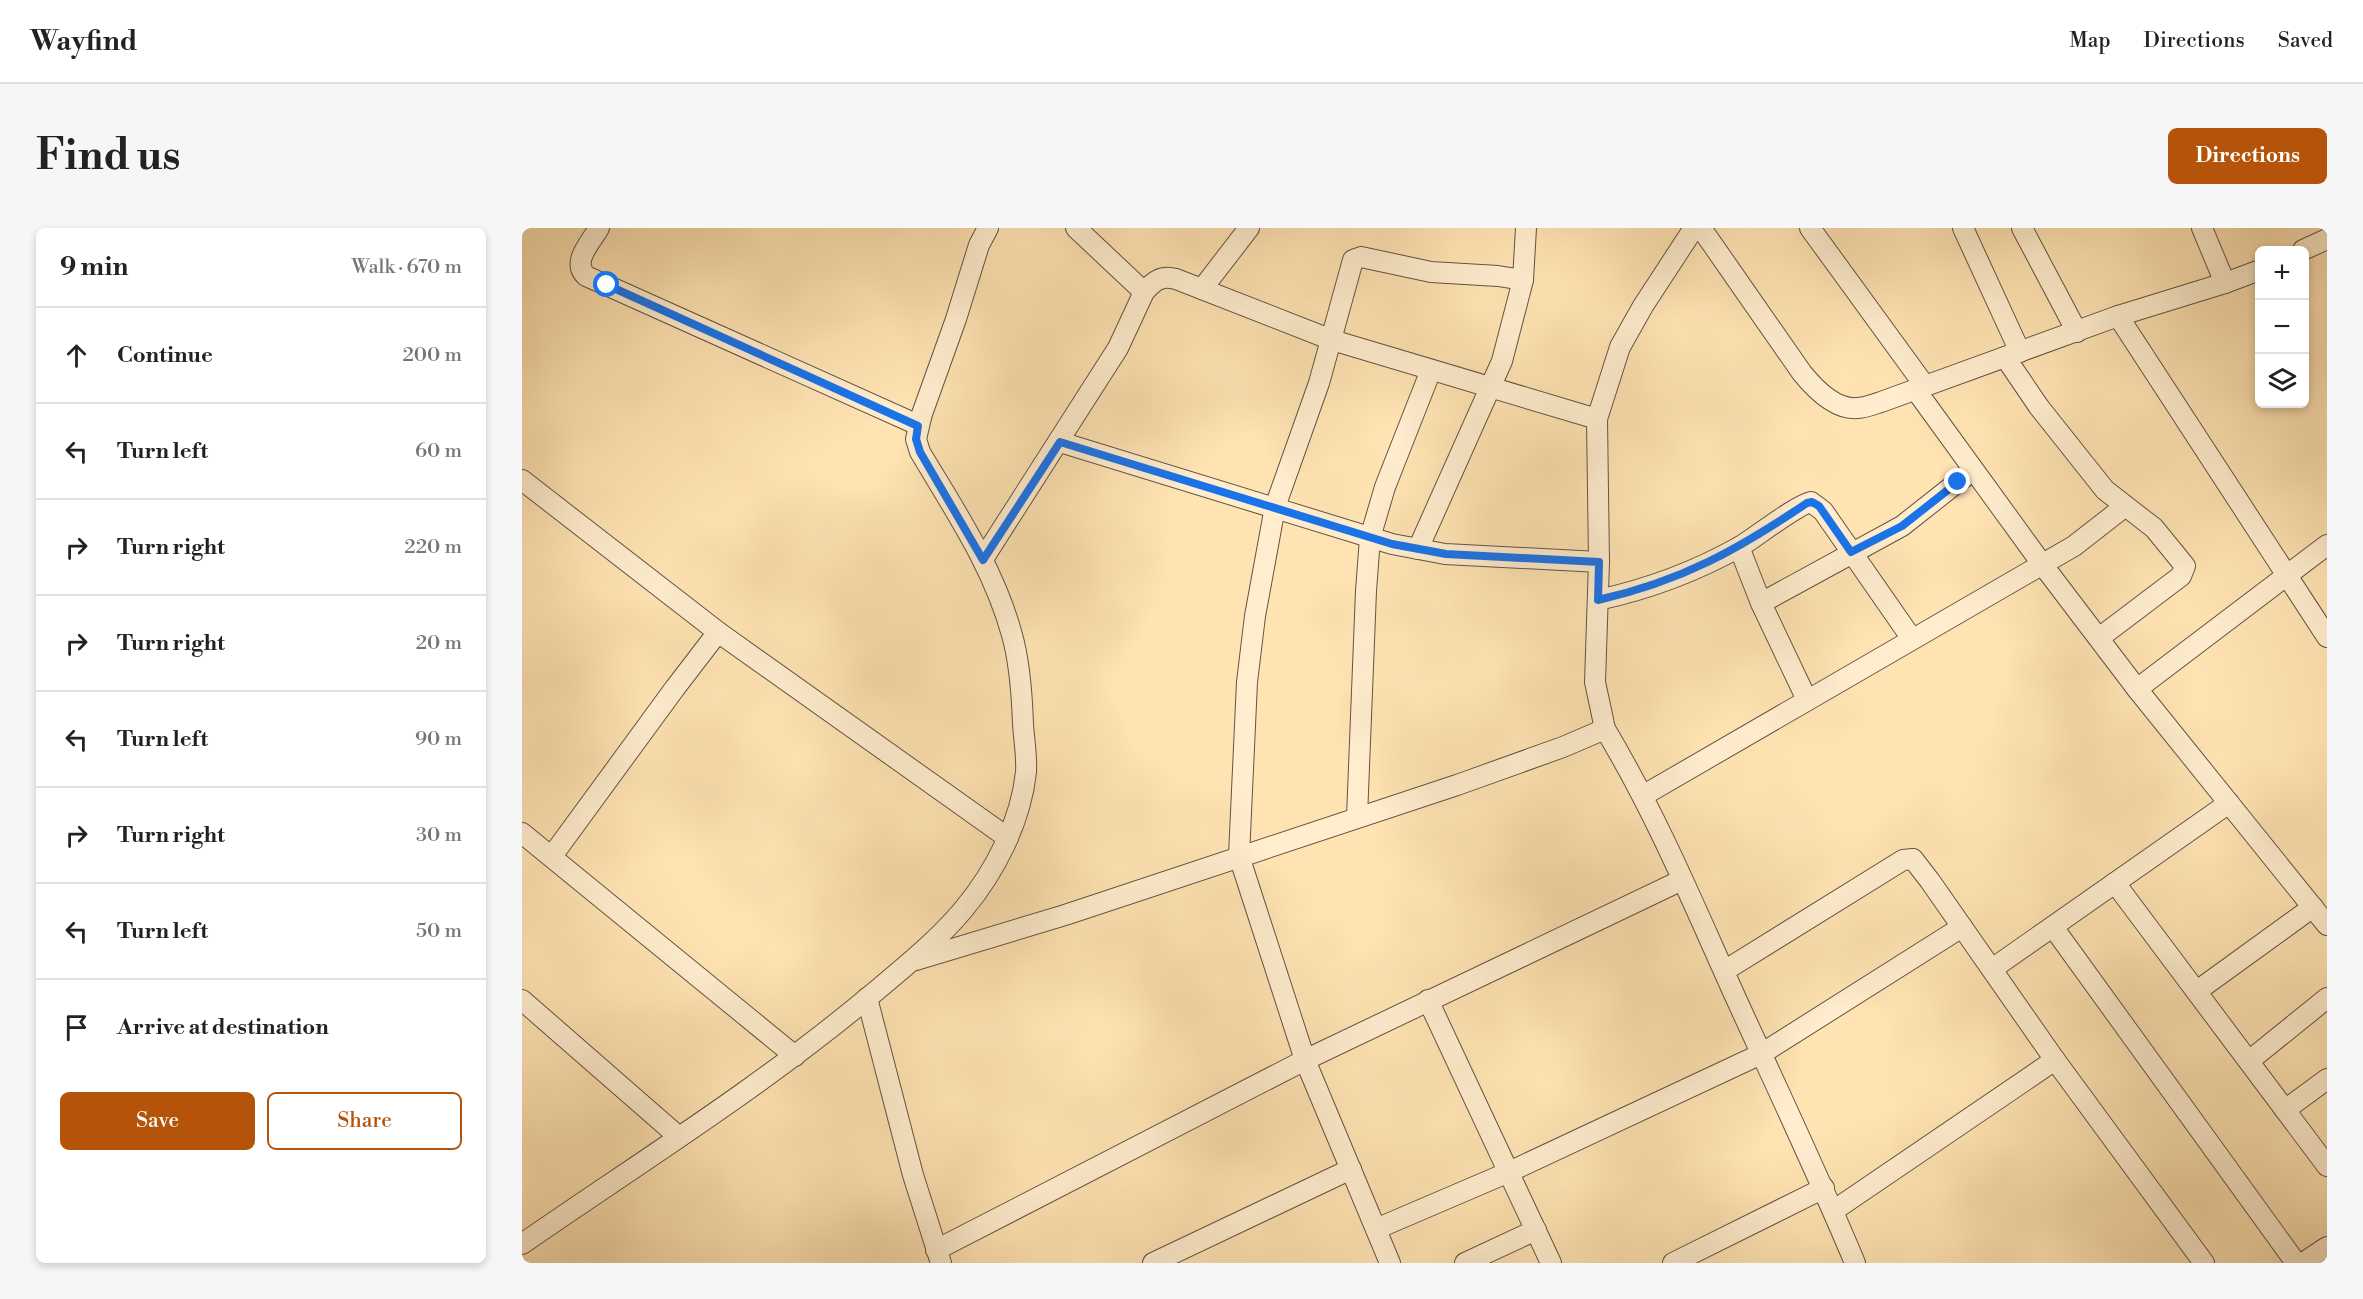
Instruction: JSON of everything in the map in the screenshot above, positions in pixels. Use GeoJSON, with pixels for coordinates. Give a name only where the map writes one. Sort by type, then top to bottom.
{"type":"FeatureCollection","features":[{"type":"Feature","properties":{"kind":"street"},"geometry":{"type":"LineString","coordinates":[[599,228],[580,261],[580,269],[586,276],[918,426]]}},
{"type":"Feature","properties":{"kind":"street"},"geometry":{"type":"LineString","coordinates":[[1202,289],[1249,228]]}},
{"type":"Feature","properties":{"kind":"street"},"geometry":{"type":"LineString","coordinates":[[1418,549],[1502,361],[1523,280],[1526,228]]}},
{"type":"Feature","properties":{"kind":"street"},"geometry":{"type":"LineString","coordinates":[[1701,228],[1802,374],[1816,389],[1844,406],[1857,408],[1920,388],[2118,316],[2255,272]]}},
{"type":"Feature","properties":{"kind":"street"},"geometry":{"type":"LineString","coordinates":[[1810,228],[1920,388],[1973,470],[2042,564],[2138,689],[2327,925]]}},
{"type":"Feature","properties":{"kind":"street"},"geometry":{"type":"LineString","coordinates":[[1963,228],[2012,354],[2039,407],[2073,453],[2105,490],[2154,528],[2183,563],[2185,569],[2168,586],[2099,638]]}},
{"type":"Feature","properties":{"kind":"street"},"geometry":{"type":"LineString","coordinates":[[2022,228],[2077,332]]}},
{"type":"Feature","properties":{"kind":"street"},"geometry":{"type":"LineString","coordinates":[[2202,228],[2225,283]]}},
{"type":"Feature","properties":{"kind":"street"},"geometry":{"type":"LineString","coordinates":[[1082,230],[1144,292]]}},
{"type":"Feature","properties":{"kind":"street"},"geometry":{"type":"LineString","coordinates":[[1685,233],[1620,347],[1597,419],[1599,562],[1595,682],[1605,729],[1644,795],[1824,1188],[1855,1263]]}},
{"type":"Feature","properties":{"kind":"street"},"geometry":{"type":"LineString","coordinates":[[522,1244],[795,1056],[911,962],[963,910],[992,869],[1008,838],[1026,772],[1022,701],[1013,637],[1000,596],[983,560],[920,452],[916,439],[918,426],[967,287],[981,234]]}},
{"type":"Feature","properties":{"kind":"street"},"geometry":{"type":"LineString","coordinates":[[2309,247],[2327,239]]}},
{"type":"Feature","properties":{"kind":"street"},"geometry":{"type":"LineString","coordinates":[[1390,1263],[1305,1060],[1239,856],[1247,682],[1255,616],[1275,507],[1319,383],[1351,264],[1355,259],[1361,257],[1431,272],[1498,276],[1523,280]]}},
{"type":"Feature","properties":{"kind":"street"},"geometry":{"type":"LineString","coordinates":[[983,560],[1118,348],[1144,292],[1157,279],[1167,277],[1202,289],[1332,340],[1597,419]]}},
{"type":"Feature","properties":{"kind":"street"},"geometry":{"type":"LineString","coordinates":[[2118,316],[2327,637]]}},
{"type":"Feature","properties":{"kind":"street"},"geometry":{"type":"LineString","coordinates":[[1357,818],[1370,538],[1385,487],[1431,370]]}},
{"type":"Feature","properties":{"kind":"street"},"geometry":{"type":"LineString","coordinates":[[1060,442],[1370,538],[1418,549],[1446,554],[1599,562]]}},
{"type":"Feature","properties":{"kind":"street"},"geometry":{"type":"LineString","coordinates":[[1761,603],[1917,516],[1973,470]]}},
{"type":"Feature","properties":{"kind":"street"},"geometry":{"type":"LineString","coordinates":[[522,480],[718,632],[1008,838]]}},
{"type":"Feature","properties":{"kind":"street"},"geometry":{"type":"LineString","coordinates":[[1598,600],[1634,592],[1678,577],[1739,547],[1812,502],[1823,511],[1912,639]]}},
{"type":"Feature","properties":{"kind":"street"},"geometry":{"type":"LineString","coordinates":[[1644,795],[2074,546],[2124,507]]}},
{"type":"Feature","properties":{"kind":"street"},"geometry":{"type":"LineString","coordinates":[[2138,689],[2327,544]]}},
{"type":"Feature","properties":{"kind":"street"},"geometry":{"type":"LineString","coordinates":[[1739,547],[1761,603],[1807,700]]}},
{"type":"Feature","properties":{"kind":"street"},"geometry":{"type":"LineString","coordinates":[[552,856],[718,632]]}},
{"type":"Feature","properties":{"kind":"street"},"geometry":{"type":"LineString","coordinates":[[911,962],[1065,915],[1357,818],[1563,747],[1605,729]]}},
{"type":"Feature","properties":{"kind":"street"},"geometry":{"type":"LineString","coordinates":[[1992,969],[2229,803]]}},
{"type":"Feature","properties":{"kind":"street"},"geometry":{"type":"LineString","coordinates":[[522,833],[795,1056]]}},
{"type":"Feature","properties":{"kind":"street"},"geometry":{"type":"LineString","coordinates":[[1724,971],[1866,882],[1908,858],[1913,859],[2055,1060],[2204,1263]]}},
{"type":"Feature","properties":{"kind":"street"},"geometry":{"type":"LineString","coordinates":[[867,998],[910,1165],[939,1256],[1305,1060],[1682,879]]}},
{"type":"Feature","properties":{"kind":"street"},"geometry":{"type":"LineString","coordinates":[[2115,883],[2327,1166]]}},
{"type":"Feature","properties":{"kind":"street"},"geometry":{"type":"LineString","coordinates":[[2196,991],[2313,907]]}},
{"type":"Feature","properties":{"kind":"street"},"geometry":{"type":"LineString","coordinates":[[1376,1229],[1509,1173],[1761,1054],[1962,927]]}},
{"type":"Feature","properties":{"kind":"street"},"geometry":{"type":"LineString","coordinates":[[2053,927],[2296,1263]]}},
{"type":"Feature","properties":{"kind":"street"},"geometry":{"type":"LineString","coordinates":[[2249,1061],[2327,998]]}},
{"type":"Feature","properties":{"kind":"street"},"geometry":{"type":"LineString","coordinates":[[522,1000],[679,1137]]}},
{"type":"Feature","properties":{"kind":"street"},"geometry":{"type":"LineString","coordinates":[[1428,1000],[1551,1263]]}},
{"type":"Feature","properties":{"kind":"street"},"geometry":{"type":"LineString","coordinates":[[1833,1211],[2055,1060]]}},
{"type":"Feature","properties":{"kind":"street"},"geometry":{"type":"LineString","coordinates":[[2285,1110],[2327,1079]]}},
{"type":"Feature","properties":{"kind":"street"},"geometry":{"type":"LineString","coordinates":[[1153,1263],[1351,1169]]}},
{"type":"Feature","properties":{"kind":"street"},"geometry":{"type":"LineString","coordinates":[[1673,1263],[1824,1188]]}},
{"type":"Feature","properties":{"kind":"street"},"geometry":{"type":"LineString","coordinates":[[1465,1263],[1536,1230]]}},
{"type":"Feature","properties":{"kind":"street"},"geometry":{"type":"LineString","coordinates":[[2303,1263],[2327,1247]]}},
{"type":"Feature","properties":{"kind":"route"},"geometry":{"type":"LineString","coordinates":[[607,285],[918,426],[916,439],[920,452],[983,560],[1060,442],[1392,544],[1446,554],[1599,562],[1598,600],[1634,592],[1678,577],[1739,547],[1812,502],[1823,511],[1851,552],[1902,526],[1958,482]]}}]}
